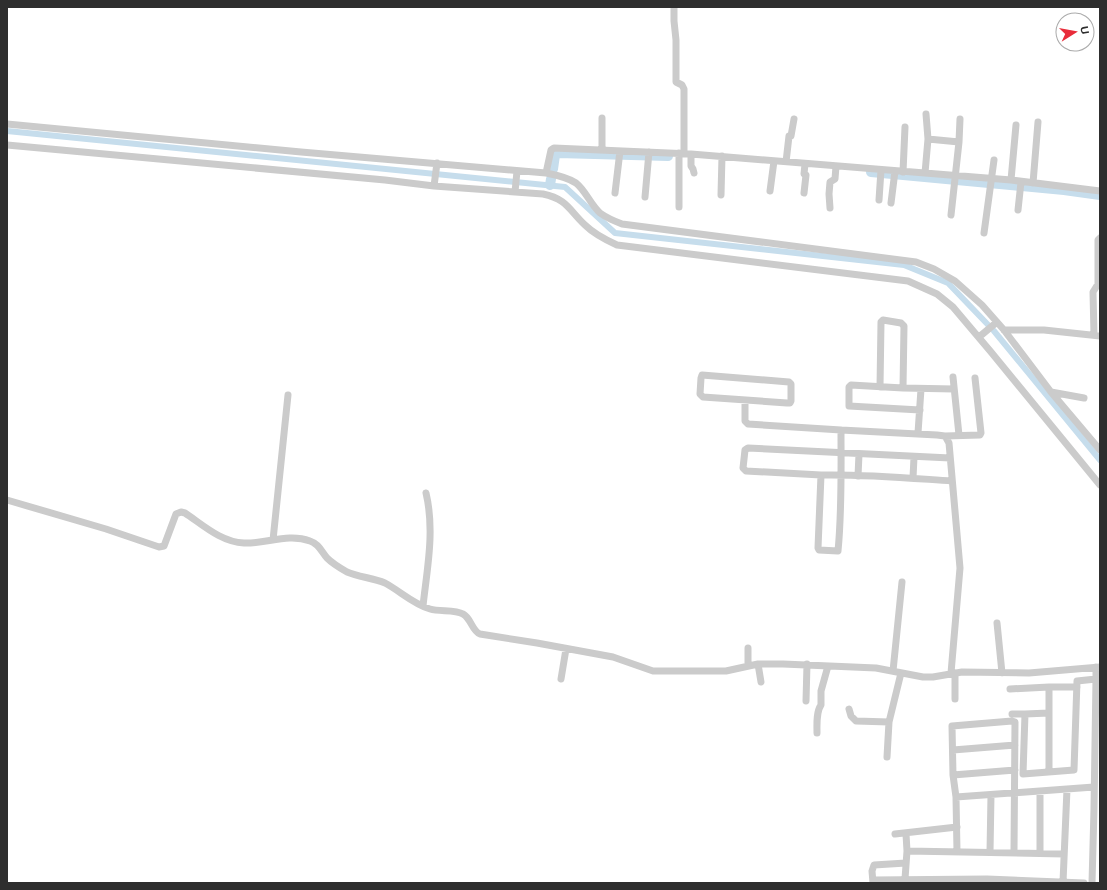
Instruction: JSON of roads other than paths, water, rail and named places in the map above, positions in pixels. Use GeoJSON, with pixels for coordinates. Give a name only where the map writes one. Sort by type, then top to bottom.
{"type":"FeatureCollection","features":[{"type":"Feature","properties":{"kind":"street"},"geometry":{"type":"LineString","coordinates":[[674,7],[676,82],[682,85],[684,89],[685,156],[679,207]]}},
{"type":"Feature","properties":{"kind":"street"},"geometry":{"type":"LineString","coordinates":[[925,173],[928,138],[926,114]]}},
{"type":"Feature","properties":{"kind":"street"},"geometry":{"type":"LineString","coordinates":[[602,118],[602,150]]}},
{"type":"Feature","properties":{"kind":"street"},"geometry":{"type":"LineString","coordinates":[[786,162],[789,136],[791,136],[794,119]]}},
{"type":"Feature","properties":{"kind":"street"},"geometry":{"type":"LineString","coordinates":[[951,215],[960,119]]}},
{"type":"Feature","properties":{"kind":"street"},"geometry":{"type":"LineString","coordinates":[[1033,183],[1038,122]]}},
{"type":"Feature","properties":{"kind":"street"},"geometry":{"type":"LineString","coordinates":[[7,124],[436,164],[517,174],[546,173],[566,177],[576,183],[585,192],[599,212],[610,220],[622,224],[916,262],[934,269],[955,281],[982,305],[996,323],[1004,330],[1051,392],[1100,450]]}},
{"type":"Feature","properties":{"kind":"street"},"geometry":{"type":"LineString","coordinates":[[1011,180],[1016,125]]}},
{"type":"Feature","properties":{"kind":"street"},"geometry":{"type":"LineString","coordinates":[[903,172],[905,127]]}},
{"type":"Feature","properties":{"kind":"street"},"geometry":{"type":"LineString","coordinates":[[928,138],[959,142]]}},
{"type":"Feature","properties":{"kind":"street"},"geometry":{"type":"LineString","coordinates":[[7,145],[385,180],[516,190],[543,194],[555,196],[562,201],[586,226],[602,238],[617,245],[908,281],[937,294],[953,307],[981,336],[1100,485]]}},
{"type":"Feature","properties":{"kind":"street"},"geometry":{"type":"LineString","coordinates":[[546,173],[552,148],[602,150],[648,155],[722,158],[774,163],[786,162],[881,172],[925,173],[990,182],[1011,180],[1021,184],[1033,183],[1100,191]]}},
{"type":"Feature","properties":{"kind":"street"},"geometry":{"type":"LineString","coordinates":[[615,193],[620,153]]}},
{"type":"Feature","properties":{"kind":"street"},"geometry":{"type":"LineString","coordinates":[[645,197],[648,155]]}},
{"type":"Feature","properties":{"kind":"street"},"geometry":{"type":"LineString","coordinates":[[685,156],[694,168],[694,173]]}},
{"type":"Feature","properties":{"kind":"street"},"geometry":{"type":"LineString","coordinates":[[721,195],[722,158]]}},
{"type":"Feature","properties":{"kind":"street"},"geometry":{"type":"LineString","coordinates":[[984,233],[994,160]]}},
{"type":"Feature","properties":{"kind":"street"},"geometry":{"type":"LineString","coordinates":[[770,191],[774,163]]}},
{"type":"Feature","properties":{"kind":"street"},"geometry":{"type":"LineString","coordinates":[[435,184],[436,164]]}},
{"type":"Feature","properties":{"kind":"street"},"geometry":{"type":"LineString","coordinates":[[804,193],[806,175],[804,174],[805,165]]}},
{"type":"Feature","properties":{"kind":"street"},"geometry":{"type":"LineString","coordinates":[[830,208],[830,182],[835,179],[836,168]]}},
{"type":"Feature","properties":{"kind":"street"},"geometry":{"type":"LineString","coordinates":[[879,200],[881,172]]}},
{"type":"Feature","properties":{"kind":"street"},"geometry":{"type":"LineString","coordinates":[[891,203],[894,173]]}},
{"type":"Feature","properties":{"kind":"street"},"geometry":{"type":"LineString","coordinates":[[516,190],[517,174]]}},
{"type":"Feature","properties":{"kind":"street"},"geometry":{"type":"LineString","coordinates":[[1018,210],[1021,184]]}},
{"type":"Feature","properties":{"kind":"street"},"geometry":{"type":"LineString","coordinates":[[1004,330],[1036,329],[1097,336],[1093,292],[1098,284],[1098,244],[1100,238]]}},
{"type":"Feature","properties":{"kind":"street"},"geometry":{"type":"LineString","coordinates":[[880,387],[881,322],[883,320],[903,324],[904,326],[903,388]]}},
{"type":"Feature","properties":{"kind":"street"},"geometry":{"type":"LineString","coordinates":[[981,336],[996,323]]}},
{"type":"Feature","properties":{"kind":"street"},"geometry":{"type":"LineString","coordinates":[[702,375],[791,382],[790,403],[745,400],[703,397],[700,394],[702,375]]}},
{"type":"Feature","properties":{"kind":"street"},"geometry":{"type":"LineString","coordinates":[[953,377],[959,435]]}},
{"type":"Feature","properties":{"kind":"street"},"geometry":{"type":"LineString","coordinates":[[745,400],[745,421],[748,424],[918,433],[944,436],[978,436],[981,433],[975,378]]}},
{"type":"Feature","properties":{"kind":"street"},"geometry":{"type":"LineString","coordinates":[[920,410],[849,406],[850,386],[954,389]]}},
{"type":"Feature","properties":{"kind":"street"},"geometry":{"type":"LineString","coordinates":[[918,433],[921,389]]}},
{"type":"Feature","properties":{"kind":"street"},"geometry":{"type":"LineString","coordinates":[[1051,392],[1084,398]]}},
{"type":"Feature","properties":{"kind":"street"},"geometry":{"type":"LineString","coordinates":[[273,540],[288,395]]}},
{"type":"Feature","properties":{"kind":"street"},"geometry":{"type":"LineString","coordinates":[[821,475],[818,548],[822,552],[836,552],[838,551],[842,496],[841,430]]}},
{"type":"Feature","properties":{"kind":"street"},"geometry":{"type":"LineString","coordinates":[[944,436],[949,443],[960,568],[953,673],[955,699]]}},
{"type":"Feature","properties":{"kind":"street"},"geometry":{"type":"LineString","coordinates":[[950,458],[841,454],[748,448],[745,450],[743,468],[746,470],[821,475],[913,478],[952,481]]}},
{"type":"Feature","properties":{"kind":"street"},"geometry":{"type":"LineString","coordinates":[[858,476],[859,454]]}},
{"type":"Feature","properties":{"kind":"street"},"geometry":{"type":"LineString","coordinates":[[913,478],[914,457]]}},
{"type":"Feature","properties":{"kind":"street"},"geometry":{"type":"LineString","coordinates":[[423,606],[430,541],[430,519],[426,493]]}},
{"type":"Feature","properties":{"kind":"street"},"geometry":{"type":"LineString","coordinates":[[7,500],[106,529],[159,547],[164,546],[176,514],[181,512],[185,513],[215,534],[229,540],[244,543],[273,540],[284,537],[301,538],[317,544],[332,562],[347,572],[383,583],[423,606],[436,611],[458,612],[464,614],[476,631],[480,634],[613,657],[653,671],[726,671],[758,664],[807,664],[876,668],[923,677],[933,677],[953,673],[1029,673],[1098,667],[1094,787],[1097,809],[1092,883]]}},
{"type":"Feature","properties":{"kind":"street"},"geometry":{"type":"LineString","coordinates":[[893,671],[902,582]]}},
{"type":"Feature","properties":{"kind":"street"},"geometry":{"type":"LineString","coordinates":[[997,623],[1002,673]]}},
{"type":"Feature","properties":{"kind":"street"},"geometry":{"type":"LineString","coordinates":[[748,648],[748,665]]}},
{"type":"Feature","properties":{"kind":"street"},"geometry":{"type":"LineString","coordinates":[[561,679],[566,649]]}},
{"type":"Feature","properties":{"kind":"street"},"geometry":{"type":"LineString","coordinates":[[758,664],[761,682]]}},
{"type":"Feature","properties":{"kind":"street"},"geometry":{"type":"LineString","coordinates":[[806,701],[807,664]]}},
{"type":"Feature","properties":{"kind":"street"},"geometry":{"type":"LineString","coordinates":[[817,733],[819,707],[821,705],[821,691],[828,666]]}},
{"type":"Feature","properties":{"kind":"street"},"geometry":{"type":"LineString","coordinates":[[887,757],[888,722],[902,673]]}},
{"type":"Feature","properties":{"kind":"street"},"geometry":{"type":"LineString","coordinates":[[1025,714],[1023,774],[1074,770],[1077,681],[1098,678]]}},
{"type":"Feature","properties":{"kind":"street"},"geometry":{"type":"LineString","coordinates":[[1049,687],[1049,772]]}},
{"type":"Feature","properties":{"kind":"street"},"geometry":{"type":"LineString","coordinates":[[1010,689],[1077,687]]}},
{"type":"Feature","properties":{"kind":"street"},"geometry":{"type":"LineString","coordinates":[[849,709],[851,716],[859,722],[888,722]]}},
{"type":"Feature","properties":{"kind":"street"},"geometry":{"type":"LineString","coordinates":[[1012,714],[1049,713]]}},
{"type":"Feature","properties":{"kind":"street"},"geometry":{"type":"LineString","coordinates":[[957,852],[952,725],[1012,721],[1015,722],[1014,853]]}},
{"type":"Feature","properties":{"kind":"street"},"geometry":{"type":"LineString","coordinates":[[953,750],[1015,745]]}},
{"type":"Feature","properties":{"kind":"street"},"geometry":{"type":"LineString","coordinates":[[953,775],[1015,770]]}},
{"type":"Feature","properties":{"kind":"street"},"geometry":{"type":"LineString","coordinates":[[956,797],[1094,787]]}},
{"type":"Feature","properties":{"kind":"street"},"geometry":{"type":"LineString","coordinates":[[1063,882],[1067,789]]}},
{"type":"Feature","properties":{"kind":"street"},"geometry":{"type":"LineString","coordinates":[[1040,791],[1040,854]]}},
{"type":"Feature","properties":{"kind":"street"},"geometry":{"type":"LineString","coordinates":[[990,852],[991,795]]}},
{"type":"Feature","properties":{"kind":"street"},"geometry":{"type":"LineString","coordinates":[[895,834],[906,834],[957,827]]}},
{"type":"Feature","properties":{"kind":"street"},"geometry":{"type":"LineString","coordinates":[[905,879],[907,851],[906,834]]}},
{"type":"Feature","properties":{"kind":"street"},"geometry":{"type":"LineString","coordinates":[[907,851],[1064,854]]}},
{"type":"Feature","properties":{"kind":"street"},"geometry":{"type":"LineString","coordinates":[[906,863],[874,865],[872,869],[873,882],[905,879],[926,881],[1084,883]]}},
{"type":"Feature","properties":{"kind":"waterway"},"geometry":{"type":"LineString","coordinates":[[7,131],[565,187],[615,233],[904,265],[948,283],[994,331],[1100,460]]}},
{"type":"Feature","properties":{"kind":"waterway"},"geometry":{"type":"LineString","coordinates":[[553,169],[555,155],[558,153],[668,156]]}},
{"type":"Feature","properties":{"kind":"waterway"},"geometry":{"type":"LineString","coordinates":[[871,172],[1064,190],[1100,195]]}},
{"type":"Feature","properties":{"kind":"waterway"},"geometry":{"type":"LineString","coordinates":[[550,185],[551,179]]}}]}
